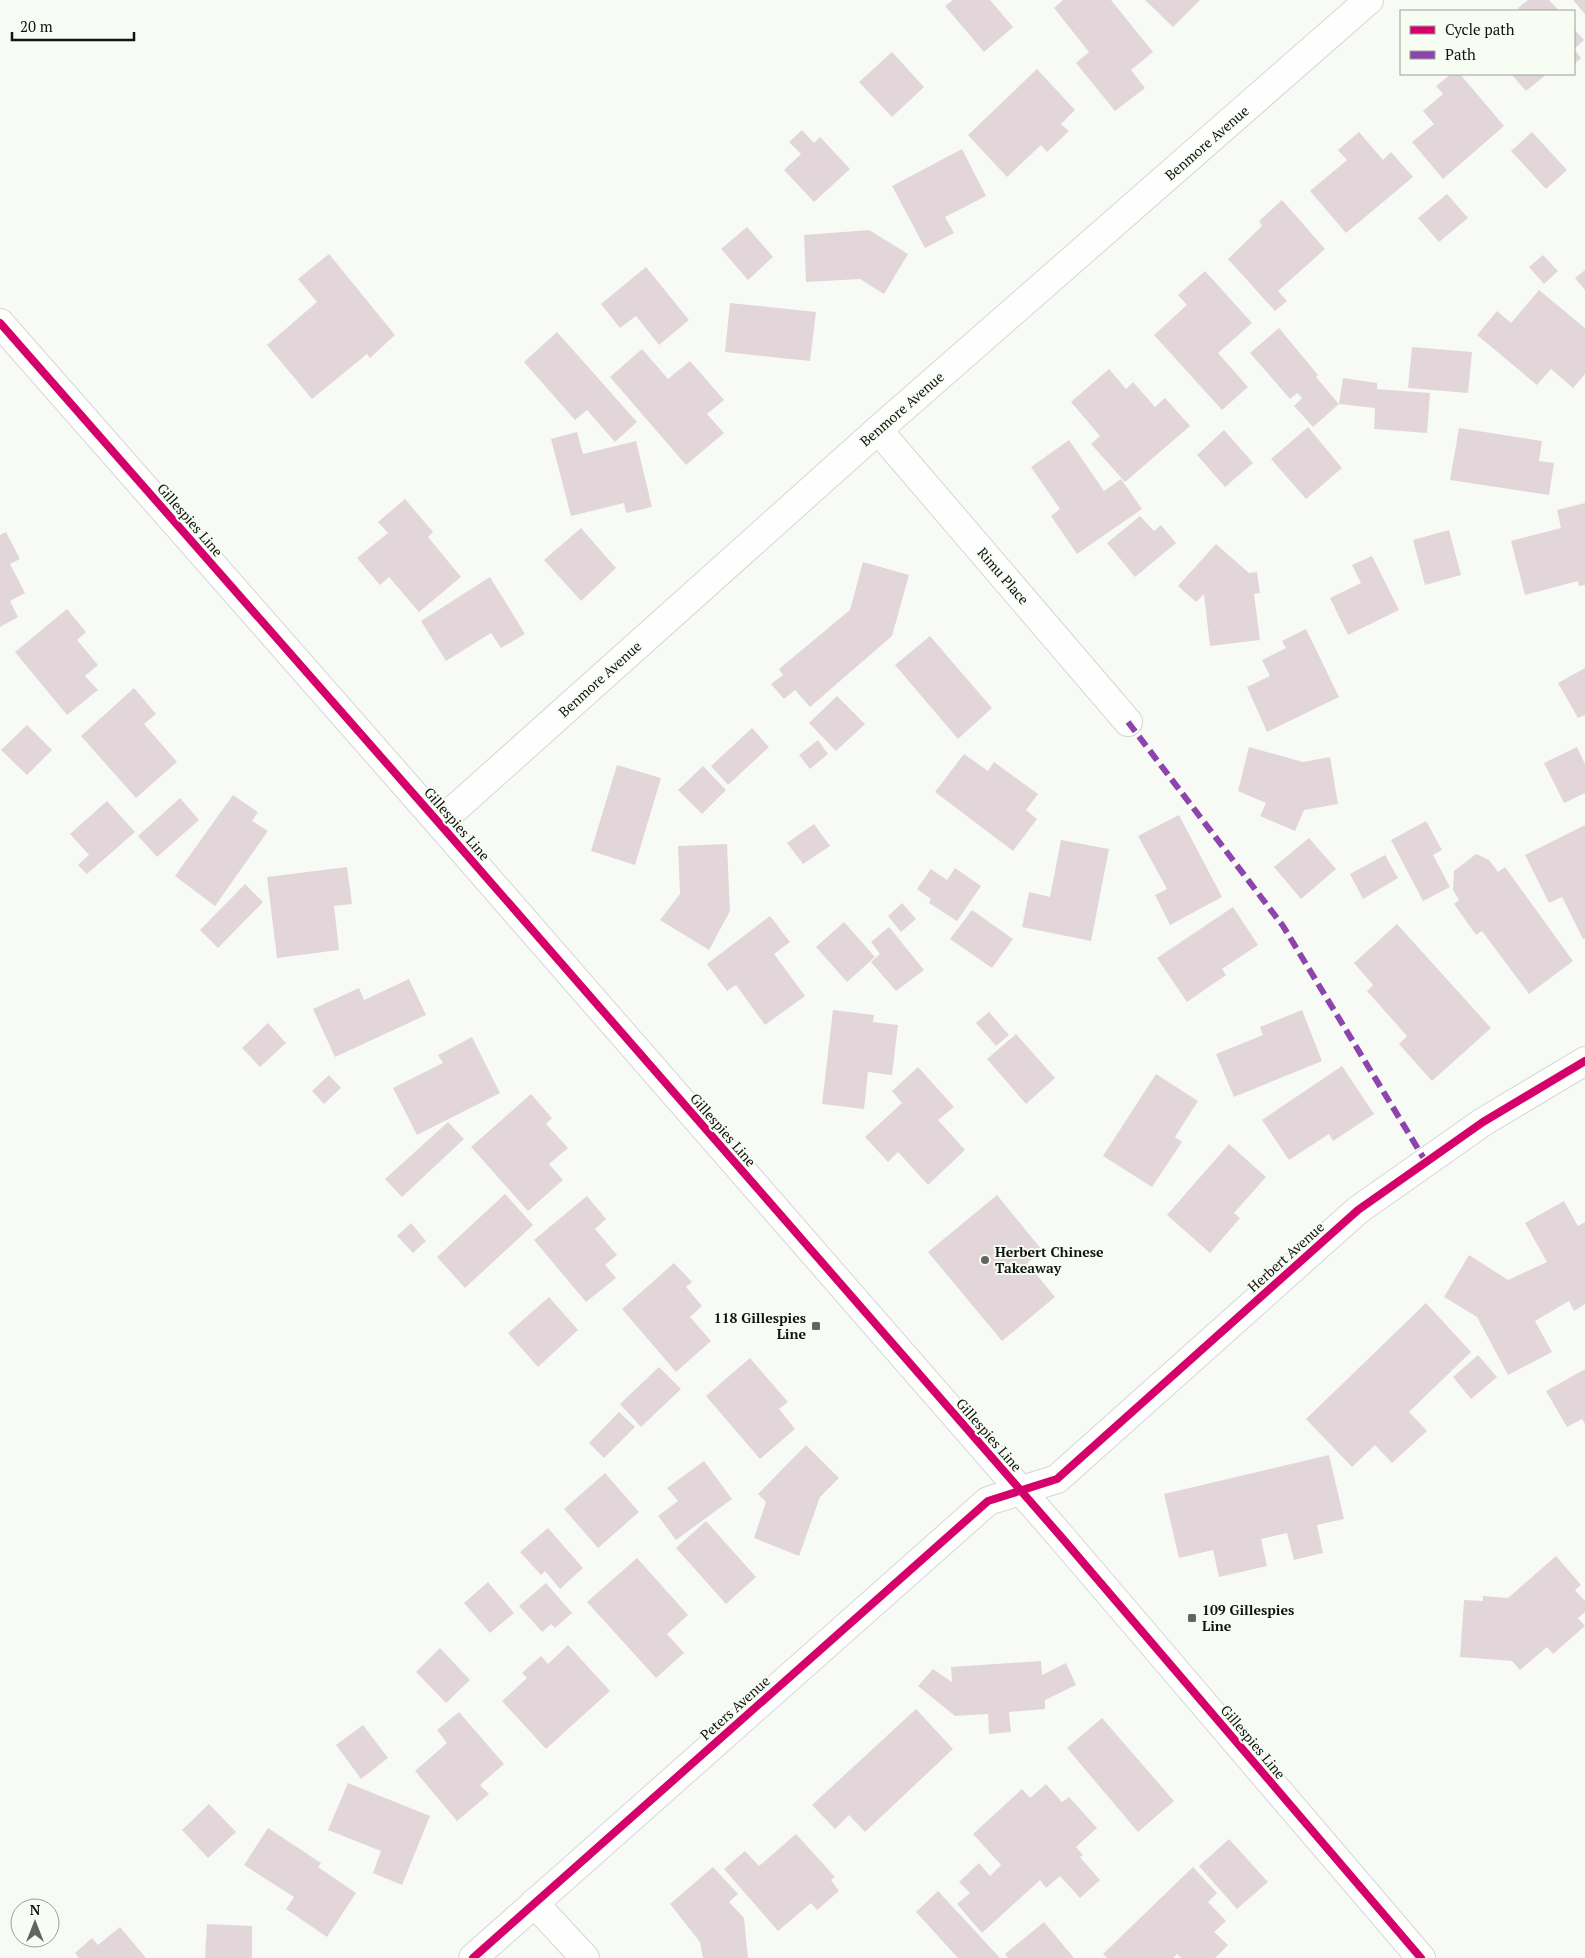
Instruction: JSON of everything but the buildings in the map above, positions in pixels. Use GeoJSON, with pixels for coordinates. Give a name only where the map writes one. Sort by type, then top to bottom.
{"type":"FeatureCollection","features":[{"type":"Feature","properties":{"kind":"street","name":"Benmore Avenue"},"geometry":{"type":"LineString","coordinates":[[439,823],[878,430],[1369,0]]}},
{"type":"Feature","properties":{"kind":"street","name":"Gillespies Line"},"geometry":{"type":"LineString","coordinates":[[0,323],[1020,1490],[1421,1958]]}},
{"type":"Feature","properties":{"kind":"street","name":"Rimu Place"},"geometry":{"type":"LineString","coordinates":[[878,430],[1128,722]]}},
{"type":"Feature","properties":{"kind":"street","name":"Herbert Avenue"},"geometry":{"type":"LineString","coordinates":[[1020,1490],[1057,1479],[1358,1210],[1483,1122],[1585,1061]]}},
{"type":"Feature","properties":{"kind":"street","name":"Peters Avenue"},"geometry":{"type":"LineString","coordinates":[[473,1958],[988,1501],[1020,1490]]}},
{"type":"Feature","properties":{"kind":"street"},"geometry":{"type":"LineString","coordinates":[[534,1903],[585,1958]]}},
{"type":"Feature","properties":{"kind":"marked path"},"geometry":{"type":"LineString","coordinates":[[1128,722],[1283,926],[1426,1162]]}},
{"type":"Feature","properties":{"kind":"cycle path"},"geometry":{"type":"LineString","coordinates":[[0,323],[1063,1539],[1421,1958]]}},
{"type":"Feature","properties":{"kind":"cycle path"},"geometry":{"type":"LineString","coordinates":[[473,1958],[988,1501],[1057,1479],[1358,1210],[1483,1122],[1585,1061]]}},
{"type":"Feature","properties":{"kind":"place","name":"Herbert Chinese Takeaway"},"geometry":{"type":"Point","coordinates":[985,1260]}},
{"type":"Feature","properties":{"kind":"place","name":"118 Gillespies Line"},"geometry":{"type":"Point","coordinates":[816,1326]}},
{"type":"Feature","properties":{"kind":"place","name":"109 Gillespies Line"},"geometry":{"type":"Point","coordinates":[1192,1618]}}]}
